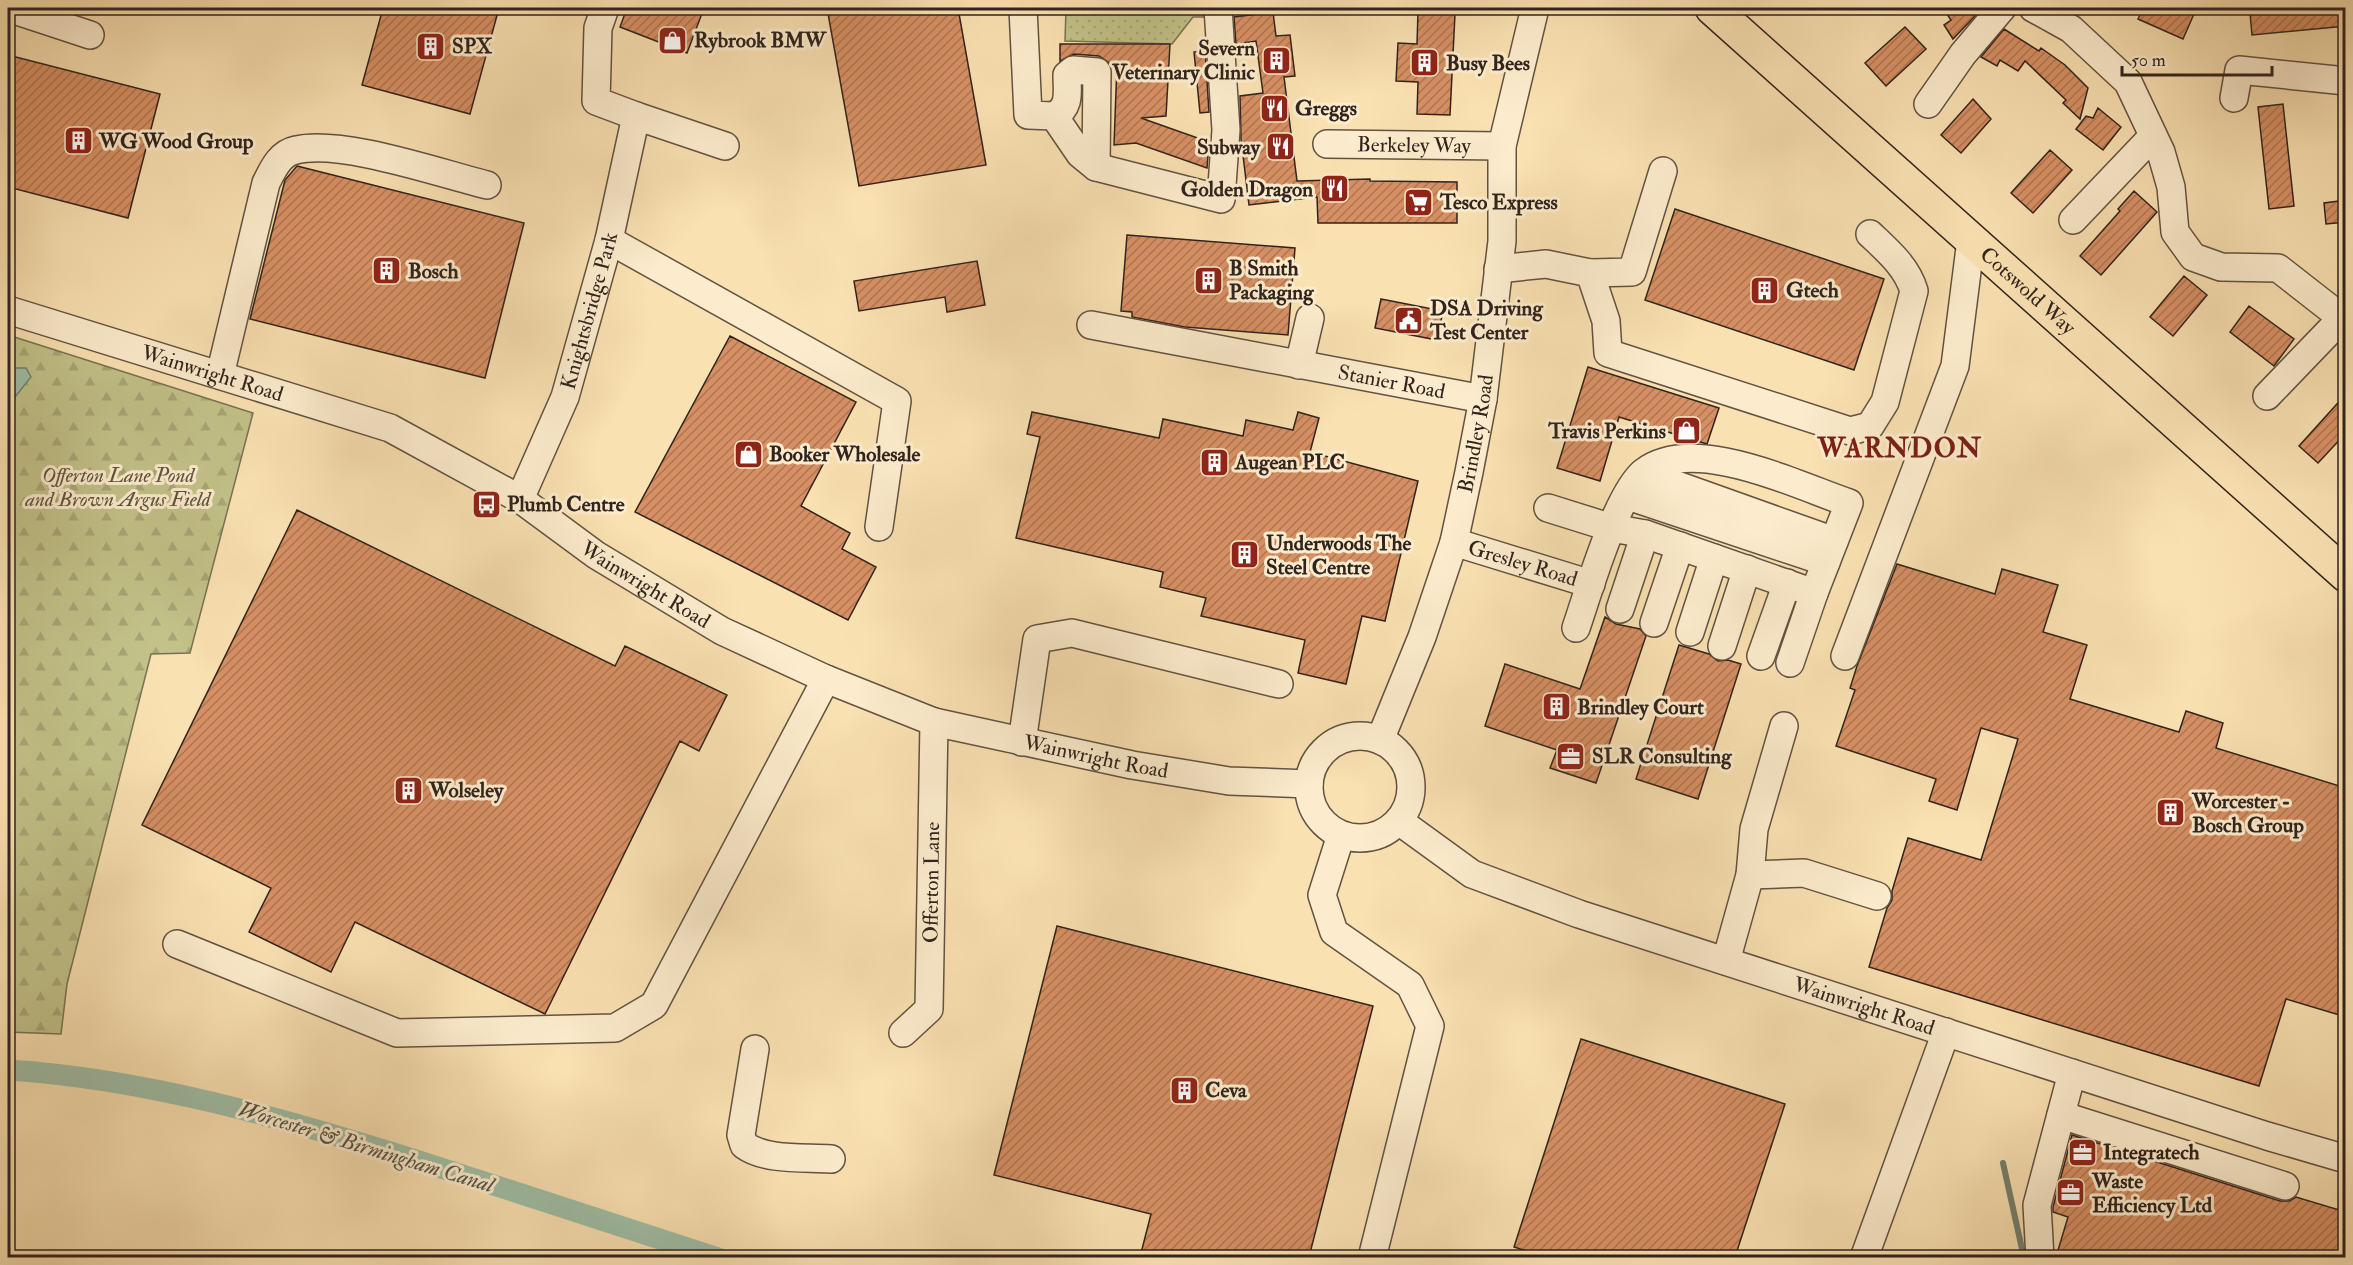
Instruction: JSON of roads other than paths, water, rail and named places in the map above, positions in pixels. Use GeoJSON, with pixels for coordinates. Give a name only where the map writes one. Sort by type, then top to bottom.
{"type":"FeatureCollection","features":[{"type":"Feature","properties":{"kind":"main road","name":"Cotswold Way"},"geometry":{"type":"LineString","coordinates":[[1712,8],[2346,575]]}},
{"type":"Feature","properties":{"kind":"street"},"geometry":{"type":"LineString","coordinates":[[8,8],[90,35]]}},
{"type":"Feature","properties":{"kind":"street"},"geometry":{"type":"LineString","coordinates":[[605,8],[598,28],[596,101],[665,127],[725,146]]}},
{"type":"Feature","properties":{"kind":"street"},"geometry":{"type":"LineString","coordinates":[[1023,8],[1041,115],[1080,154],[1096,168],[1221,199],[1226,130],[1218,8]]}},
{"type":"Feature","properties":{"kind":"street","name":"Brindley Road"},"geometry":{"type":"LineString","coordinates":[[1380,740],[1422,637],[1454,542],[1484,399],[1502,241],[1502,146],[1535,8]]}},
{"type":"Feature","properties":{"kind":"street"},"geometry":{"type":"LineString","coordinates":[[1928,104],[1963,54],[2002,8]]}},
{"type":"Feature","properties":{"kind":"street"},"geometry":{"type":"LineString","coordinates":[[2042,10],[2071,29],[2128,81],[2153,136],[2171,187],[2175,232],[2193,257],[2221,267],[2278,267],[2342,318],[2267,396]]}},
{"type":"Feature","properties":{"kind":"street"},"geometry":{"type":"LineString","coordinates":[[1041,115],[1062,112],[1067,104],[1067,75],[1073,70],[1097,72],[1096,168]]}},
{"type":"Feature","properties":{"kind":"street"},"geometry":{"type":"LineString","coordinates":[[2234,98],[2239,70],[2346,81]]}},
{"type":"Feature","properties":{"kind":"street","name":"Knightsbridge Park"},"geometry":{"type":"LineString","coordinates":[[520,499],[565,397],[609,240],[636,116]]}},
{"type":"Feature","properties":{"kind":"street"},"geometry":{"type":"LineString","coordinates":[[2073,220],[2153,136]]}},
{"type":"Feature","properties":{"kind":"street","name":"Berkeley Way"},"geometry":{"type":"LineString","coordinates":[[1327,144],[1502,146]]}},
{"type":"Feature","properties":{"kind":"street"},"geometry":{"type":"LineString","coordinates":[[220,375],[266,183],[276,163],[294,150],[342,148],[487,185]]}},
{"type":"Feature","properties":{"kind":"street"},"geometry":{"type":"LineString","coordinates":[[1498,269],[1546,264],[1590,273],[1632,272],[1663,171]]}},
{"type":"Feature","properties":{"kind":"street"},"geometry":{"type":"LineString","coordinates":[[1590,273],[1606,321],[1608,353],[1850,431],[1870,426],[1885,402],[1914,291],[1911,279],[1893,255],[1870,234]]}},
{"type":"Feature","properties":{"kind":"street"},"geometry":{"type":"LineString","coordinates":[[609,240],[897,401],[879,527]]}},
{"type":"Feature","properties":{"kind":"street"},"geometry":{"type":"LineString","coordinates":[[1845,656],[1955,366],[1971,240]]}},
{"type":"Feature","properties":{"kind":"street","name":"Wainwright Road"},"geometry":{"type":"LineString","coordinates":[[8,310],[390,428],[520,499],[596,555],[713,625],[826,679],[934,722],[1022,742],[1229,781],[1309,784]]}},
{"type":"Feature","properties":{"kind":"street"},"geometry":{"type":"LineString","coordinates":[[1299,364],[1310,318]]}},
{"type":"Feature","properties":{"kind":"street","name":"Stanier Road"},"geometry":{"type":"LineString","coordinates":[[1091,325],[1484,399]]}},
{"type":"Feature","properties":{"kind":"street"},"geometry":{"type":"LineString","coordinates":[[1642,473],[1673,458],[1732,462],[1849,503],[1790,663]]}},
{"type":"Feature","properties":{"kind":"street"},"geometry":{"type":"LineString","coordinates":[[1642,473],[1830,551]]}},
{"type":"Feature","properties":{"kind":"street","name":"Gresley Road"},"geometry":{"type":"LineString","coordinates":[[1576,627],[1608,536],[1642,473]]}},
{"type":"Feature","properties":{"kind":"street"},"geometry":{"type":"LineString","coordinates":[[1628,496],[1830,551]]}},
{"type":"Feature","properties":{"kind":"street"},"geometry":{"type":"LineString","coordinates":[[1548,508],[1608,536],[1645,534],[1814,593]]}},
{"type":"Feature","properties":{"kind":"street"},"geometry":{"type":"LineString","coordinates":[[1620,609],[1645,534]]}},
{"type":"Feature","properties":{"kind":"street","name":"Gresley Road"},"geometry":{"type":"LineString","coordinates":[[1454,542],[1591,584]]}},
{"type":"Feature","properties":{"kind":"street"},"geometry":{"type":"LineString","coordinates":[[1654,623],[1680,546]]}},
{"type":"Feature","properties":{"kind":"street"},"geometry":{"type":"LineString","coordinates":[[1690,632],[1714,558]]}},
{"type":"Feature","properties":{"kind":"street"},"geometry":{"type":"LineString","coordinates":[[1722,646],[1747,569]]}},
{"type":"Feature","properties":{"kind":"street"},"geometry":{"type":"LineString","coordinates":[[1761,656],[1787,583]]}},
{"type":"Feature","properties":{"kind":"street"},"geometry":{"type":"LineString","coordinates":[[1022,742],[1037,639],[1072,633],[1279,684]]}},
{"type":"Feature","properties":{"kind":"street"},"geometry":{"type":"LineString","coordinates":[[177,944],[397,1033],[615,1028],[654,1005],[826,679]]}},
{"type":"Feature","properties":{"kind":"street","name":"Offerton Lane"},"geometry":{"type":"LineString","coordinates":[[903,1033],[929,1009],[934,722]]}},
{"type":"Feature","properties":{"kind":"street"},"geometry":{"type":"LineString","coordinates":[[1726,961],[1750,875],[1754,829],[1784,726]]}},
{"type":"Feature","properties":{"kind":"street"},"geometry":{"type":"LineString","coordinates":[[1364,736],[1380,740],[1394,749],[1404,761],[1410,776],[1411,792],[1407,807],[1399,821],[1386,831],[1372,837],[1356,838],[1341,835],[1327,827],[1316,814],[1310,800],[1309,784],[1317,761],[1333,744],[1348,737],[1364,736]]}},
{"type":"Feature","properties":{"kind":"street","name":"Wainwright Road"},"geometry":{"type":"LineString","coordinates":[[1399,821],[1472,874],[1579,914],[2267,1136],[2346,1159]]}},
{"type":"Feature","properties":{"kind":"street"},"geometry":{"type":"LineString","coordinates":[[1341,835],[1322,896],[1335,932],[1410,985],[1430,1026],[1372,1257]]}},
{"type":"Feature","properties":{"kind":"street"},"geometry":{"type":"LineString","coordinates":[[1750,875],[1804,873],[1877,896]]}},
{"type":"Feature","properties":{"kind":"street"},"geometry":{"type":"LineString","coordinates":[[1864,1257],[1946,1032]]}},
{"type":"Feature","properties":{"kind":"street"},"geometry":{"type":"LineString","coordinates":[[755,1049],[741,1135],[744,1145],[753,1151],[766,1154],[831,1160]]}},
{"type":"Feature","properties":{"kind":"street"},"geometry":{"type":"LineString","coordinates":[[2040,1257],[2037,1205],[2072,1073]]}},
{"type":"Feature","properties":{"kind":"street"},"geometry":{"type":"LineString","coordinates":[[2061,1115],[2285,1186]]}},
{"type":"Feature","properties":{"kind":"waterway","name":"Worcester & Birmingham Canal"},"geometry":{"type":"LineString","coordinates":[[8,1070],[113,1082],[267,1116],[419,1161],[718,1258]]}},
{"type":"Feature","properties":{"kind":"waterway"},"geometry":{"type":"LineString","coordinates":[[2003,1163],[2024,1258]]}},
{"type":"Feature","properties":{"kind":"place","name":"Rybrook BMW"},"geometry":{"type":"Point","coordinates":[673,40]}},
{"type":"Feature","properties":{"kind":"place","name":"SPX"},"geometry":{"type":"Point","coordinates":[431,46]}},
{"type":"Feature","properties":{"kind":"place","name":"Severn Veterinary Clinic"},"geometry":{"type":"Point","coordinates":[1276,60]}},
{"type":"Feature","properties":{"kind":"place","name":"Busy Bees"},"geometry":{"type":"Point","coordinates":[1425,63]}},
{"type":"Feature","properties":{"kind":"place","name":"Greggs"},"geometry":{"type":"Point","coordinates":[1274,108]}},
{"type":"Feature","properties":{"kind":"place","name":"WG Wood Group"},"geometry":{"type":"Point","coordinates":[78,141]}},
{"type":"Feature","properties":{"kind":"place","name":"Subway"},"geometry":{"type":"Point","coordinates":[1281,147]}},
{"type":"Feature","properties":{"kind":"place","name":"Golden Dragon"},"geometry":{"type":"Point","coordinates":[1334,189]}},
{"type":"Feature","properties":{"kind":"place","name":"Tesco Express"},"geometry":{"type":"Point","coordinates":[1419,202]}},
{"type":"Feature","properties":{"kind":"place","name":"Bosch"},"geometry":{"type":"Point","coordinates":[387,271]}},
{"type":"Feature","properties":{"kind":"place","name":"B Smith Packaging"},"geometry":{"type":"Point","coordinates":[1208,280]}},
{"type":"Feature","properties":{"kind":"place","name":"Gtech"},"geometry":{"type":"Point","coordinates":[1765,290]}},
{"type":"Feature","properties":{"kind":"place","name":"DSA Driving Test Center"},"geometry":{"type":"Point","coordinates":[1409,320]}},
{"type":"Feature","properties":{"kind":"place","name":"Travis Perkins"},"geometry":{"type":"Point","coordinates":[1687,431]}},
{"type":"Feature","properties":{"kind":"place","name":"Booker Wholesale"},"geometry":{"type":"Point","coordinates":[748,454]}},
{"type":"Feature","properties":{"kind":"place","name":"Augean PLC"},"geometry":{"type":"Point","coordinates":[1214,462]}},
{"type":"Feature","properties":{"kind":"place","name":"Plumb Centre"},"geometry":{"type":"Point","coordinates":[486,504]}},
{"type":"Feature","properties":{"kind":"place","name":"Underwoods The Steel Centre"},"geometry":{"type":"Point","coordinates":[1245,555]}},
{"type":"Feature","properties":{"kind":"place","name":"Brindley Court"},"geometry":{"type":"Point","coordinates":[1556,707]}},
{"type":"Feature","properties":{"kind":"place","name":"SLR Consulting"},"geometry":{"type":"Point","coordinates":[1571,756]}},
{"type":"Feature","properties":{"kind":"place","name":"Wolseley"},"geometry":{"type":"Point","coordinates":[408,790]}},
{"type":"Feature","properties":{"kind":"place","name":"Worcester - Bosch Group"},"geometry":{"type":"Point","coordinates":[2171,813]}},
{"type":"Feature","properties":{"kind":"place","name":"Ceva"},"geometry":{"type":"Point","coordinates":[1184,1090]}},
{"type":"Feature","properties":{"kind":"place","name":"Integratech"},"geometry":{"type":"Point","coordinates":[2082,1152]}},
{"type":"Feature","properties":{"kind":"place","name":"Waste Efficiency Ltd"},"geometry":{"type":"Point","coordinates":[2071,1193]}},
{"type":"Feature","properties":{"kind":"district","name":"WARNDON"},"geometry":{"type":"Point","coordinates":[1900,448]}},
{"type":"Feature","properties":{"kind":"park label","name":"Offerton Lane Pond and Brown Argus Field"},"geometry":{"type":"Point","coordinates":[118,487]}}]}
